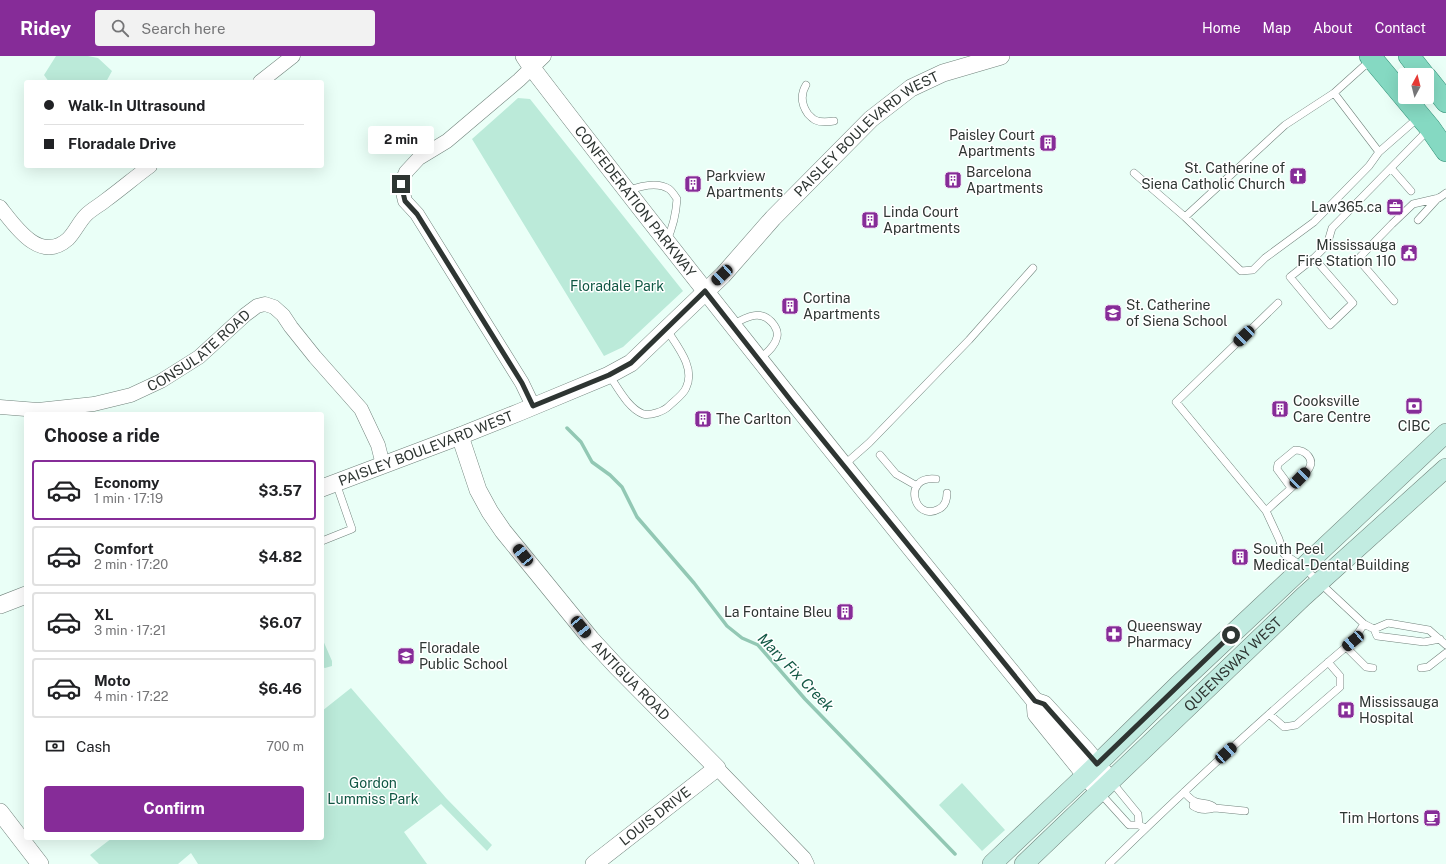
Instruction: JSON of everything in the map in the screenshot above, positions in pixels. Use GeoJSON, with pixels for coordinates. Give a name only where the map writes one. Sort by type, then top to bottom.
{"type":"FeatureCollection","features":[{"type":"Feature","properties":{"kind":"main road"},"geometry":{"type":"LineString","coordinates":[[1409,56],[1418,68]]}},
{"type":"Feature","properties":{"kind":"main road"},"geometry":{"type":"LineString","coordinates":[[1372,58],[1446,150]]}},
{"type":"Feature","properties":{"kind":"main road"},"geometry":{"type":"LineString","coordinates":[[1434,87],[1446,102]]}},
{"type":"Feature","properties":{"kind":"main road","name":"QUEENSWAY WEST"},"geometry":{"type":"LineString","coordinates":[[992,864],[1302,566],[1446,433]]}},
{"type":"Feature","properties":{"kind":"main road","name":"QUEENSWAY WEST"},"geometry":{"type":"LineString","coordinates":[[1024,864],[1319,582],[1446,468]]}},
{"type":"Feature","properties":{"kind":"street"},"geometry":{"type":"LineString","coordinates":[[533,406],[522,383],[417,214],[405,201],[401,184],[406,172],[420,158],[447,141],[528,62],[544,56]]}},
{"type":"Feature","properties":{"kind":"street","name":"PAISLEY BOULEVARD WEST"},"geometry":{"type":"LineString","coordinates":[[329,485],[460,436],[609,375],[631,363],[722,275],[774,218],[871,119],[911,88],[943,73],[1001,56]]}},
{"type":"Feature","properties":{"kind":"street"},"geometry":{"type":"LineString","coordinates":[[262,80],[284,59]]}},
{"type":"Feature","properties":{"kind":"street","name":"CONFEDERATION PARKWAY"},"geometry":{"type":"LineString","coordinates":[[528,62],[626,191],[759,360],[1035,701],[1044,704],[1091,770],[1105,786]]}},
{"type":"Feature","properties":{"kind":"street"},"geometry":{"type":"LineString","coordinates":[[0,207],[20,233],[33,243],[47,247],[60,245],[68,239],[86,215],[147,168]]}},
{"type":"Feature","properties":{"kind":"street","name":"CONSULATE ROAD"},"geometry":{"type":"LineString","coordinates":[[0,407],[38,412],[94,404],[131,395],[161,381],[199,357],[245,315],[257,306],[264,304],[274,307],[284,315],[291,327],[315,357],[361,409],[378,445],[384,465]]}},
{"type":"Feature","properties":{"kind":"street","name":"ANTIGUA ROAD"},"geometry":{"type":"LineString","coordinates":[[460,436],[478,490],[490,512],[503,531],[591,639],[804,858],[807,864]]}},
{"type":"Feature","properties":{"kind":"street"},"geometry":{"type":"LineString","coordinates":[[0,605],[24,596]]}},
{"type":"Feature","properties":{"kind":"street","name":"LOUIS DRIVE"},"geometry":{"type":"LineString","coordinates":[[594,864],[717,768]]}},
{"type":"Feature","properties":{"kind":"street"},"geometry":{"type":"LineString","coordinates":[[0,812],[40,864]]}},
{"type":"Feature","properties":{"kind":"lane"},"geometry":{"type":"LineString","coordinates":[[1185,217],[1284,125],[1334,93],[1372,58]]}},
{"type":"Feature","properties":{"kind":"lane"},"geometry":{"type":"LineString","coordinates":[[806,85],[803,90],[802,97],[803,106],[809,115],[814,120],[825,122],[834,121]]}},
{"type":"Feature","properties":{"kind":"lane"},"geometry":{"type":"LineString","coordinates":[[1334,93],[1379,152]]}},
{"type":"Feature","properties":{"kind":"lane"},"geometry":{"type":"LineString","coordinates":[[1134,173],[1185,217],[1241,271],[1253,270],[1266,258],[1314,222],[1369,166],[1379,152],[1424,122]]}},
{"type":"Feature","properties":{"kind":"lane"},"geometry":{"type":"LineString","coordinates":[[1314,258],[1353,303],[1330,325],[1290,277],[1314,258],[1327,245],[1332,228],[1391,168],[1424,122]]}},
{"type":"Feature","properties":{"kind":"lane"},"geometry":{"type":"LineString","coordinates":[[1391,168],[1411,191]]}},
{"type":"Feature","properties":{"kind":"lane"},"geometry":{"type":"LineString","coordinates":[[626,191],[640,186],[656,184],[670,190],[677,199],[677,205],[672,228],[666,241]]}},
{"type":"Feature","properties":{"kind":"lane"},"geometry":{"type":"LineString","coordinates":[[1418,220],[1438,198],[1446,192]]}},
{"type":"Feature","properties":{"kind":"lane"},"geometry":{"type":"LineString","coordinates":[[1394,301],[1358,259],[1413,204],[1438,198]]}},
{"type":"Feature","properties":{"kind":"lane"},"geometry":{"type":"LineString","coordinates":[[844,464],[869,443],[969,340],[1033,268]]}},
{"type":"Feature","properties":{"kind":"lane"},"geometry":{"type":"LineString","coordinates":[[1278,303],[1176,402],[1266,512],[1280,539],[1284,554],[1302,566],[1364,624],[1374,630],[1377,636],[1424,642],[1440,639]]}},
{"type":"Feature","properties":{"kind":"lane"},"geometry":{"type":"LineString","coordinates":[[732,326],[751,315],[764,316],[773,324],[777,332],[777,336],[772,347],[759,360]]}},
{"type":"Feature","properties":{"kind":"lane"},"geometry":{"type":"LineString","coordinates":[[609,375],[629,403],[636,410],[645,414],[654,413],[667,408],[686,390],[689,372],[683,354],[666,329]]}},
{"type":"Feature","properties":{"kind":"lane"},"geometry":{"type":"LineString","coordinates":[[1266,512],[1291,488],[1310,468],[1308,454],[1302,450],[1295,450],[1278,464],[1277,469],[1291,488]]}},
{"type":"Feature","properties":{"kind":"lane"},"geometry":{"type":"LineString","coordinates":[[880,455],[896,474],[916,486]]}},
{"type":"Feature","properties":{"kind":"lane"},"geometry":{"type":"LineString","coordinates":[[936,479],[925,479],[916,486],[914,496],[919,506],[928,511],[939,509],[946,501],[947,493]]}},
{"type":"Feature","properties":{"kind":"lane"},"geometry":{"type":"LineString","coordinates":[[324,540],[352,529],[329,485]]}},
{"type":"Feature","properties":{"kind":"lane"},"geometry":{"type":"LineString","coordinates":[[1374,630],[1388,623],[1429,630],[1446,645]]}},
{"type":"Feature","properties":{"kind":"lane"},"geometry":{"type":"LineString","coordinates":[[1109,864],[1142,827],[1184,792],[1269,714],[1353,641],[1364,624]]}},
{"type":"Feature","properties":{"kind":"lane"},"geometry":{"type":"LineString","coordinates":[[1346,647],[1366,667],[1373,668]]}},
{"type":"Feature","properties":{"kind":"lane"},"geometry":{"type":"LineString","coordinates":[[1421,668],[1428,667],[1446,653]]}},
{"type":"Feature","properties":{"kind":"lane"},"geometry":{"type":"LineString","coordinates":[[1269,714],[1284,727],[1296,726],[1340,687],[1340,676],[1328,662]]}},
{"type":"Feature","properties":{"kind":"lane"},"geometry":{"type":"LineString","coordinates":[[1105,786],[1138,814],[1142,827]]}},
{"type":"Feature","properties":{"kind":"lane"},"geometry":{"type":"LineString","coordinates":[[1105,786],[1129,825],[1142,827]]}},
{"type":"Feature","properties":{"kind":"lane"},"geometry":{"type":"LineString","coordinates":[[1184,792],[1193,801],[1193,806],[1196,808],[1209,810],[1215,808],[1245,811]]}},
{"type":"Feature","properties":{"kind":"green space"},"geometry":{"type":"Polygon","coordinates":[[[56,56],[88,56],[98,58],[112,71],[107,80],[48,80],[44,75],[56,56]]]}},
{"type":"Feature","properties":{"kind":"green space","name":"Floradale Park"},"geometry":{"type":"Polygon","coordinates":[[[518,98],[530,99],[683,291],[623,347],[604,356],[472,139],[518,98]]]}},
{"type":"Feature","properties":{"kind":"green space"},"geometry":{"type":"Polygon","coordinates":[[[324,643],[332,661],[332,666],[325,668],[324,643]]]}},
{"type":"Feature","properties":{"kind":"green space","name":"Gordon Lummiss Park"},"geometry":{"type":"Polygon","coordinates":[[[351,688],[446,798],[492,845],[487,851],[441,804],[404,832],[427,864],[198,864],[191,853],[178,864],[99,864],[90,855],[109,840],[324,840],[324,709],[351,688]]]}},
{"type":"Feature","properties":{"kind":"green space"},"geometry":{"type":"Polygon","coordinates":[[[962,783],[1005,830],[982,851],[939,805],[962,783]]]}},
{"type":"Feature","properties":{"kind":"waterway","name":"Mary Fix Creek"},"geometry":{"type":"LineString","coordinates":[[567,428],[581,442],[592,462],[610,475],[622,487],[637,517],[694,583],[727,626],[742,638],[758,645],[805,699],[955,854]]}},
{"type":"Feature","properties":{"kind":"place","name":"Paisley Court Apartments"},"geometry":{"type":"Point","coordinates":[1048,143]}},
{"type":"Feature","properties":{"kind":"place","name":"St. Catherine of Siena Catholic Church"},"geometry":{"type":"Point","coordinates":[1298,176]}},
{"type":"Feature","properties":{"kind":"place","name":"Barcelona Apartments"},"geometry":{"type":"Point","coordinates":[953,180]}},
{"type":"Feature","properties":{"kind":"place","name":"Parkview Apartments"},"geometry":{"type":"Point","coordinates":[693,184]}},
{"type":"Feature","properties":{"kind":"place","name":"Law365.ca"},"geometry":{"type":"Point","coordinates":[1395,207]}},
{"type":"Feature","properties":{"kind":"place","name":"Linda Court Apartments"},"geometry":{"type":"Point","coordinates":[870,220]}},
{"type":"Feature","properties":{"kind":"place","name":"Mississauga Fire Station 110"},"geometry":{"type":"Point","coordinates":[1409,253]}},
{"type":"Feature","properties":{"kind":"place","name":"Cortina Apartments"},"geometry":{"type":"Point","coordinates":[790,306]}},
{"type":"Feature","properties":{"kind":"place","name":"St. Catherine of Siena School"},"geometry":{"type":"Point","coordinates":[1113,313]}},
{"type":"Feature","properties":{"kind":"place","name":"CIBC"},"geometry":{"type":"Point","coordinates":[1414,406]}},
{"type":"Feature","properties":{"kind":"place","name":"Cooksville Care Centre"},"geometry":{"type":"Point","coordinates":[1280,409]}},
{"type":"Feature","properties":{"kind":"place","name":"The Carlton"},"geometry":{"type":"Point","coordinates":[703,419]}},
{"type":"Feature","properties":{"kind":"place","name":"South Peel Medical-Dental Building"},"geometry":{"type":"Point","coordinates":[1240,557]}},
{"type":"Feature","properties":{"kind":"place","name":"La Fontaine Bleu"},"geometry":{"type":"Point","coordinates":[845,612]}},
{"type":"Feature","properties":{"kind":"place","name":"Queensway Pharmacy"},"geometry":{"type":"Point","coordinates":[1114,634]}},
{"type":"Feature","properties":{"kind":"place","name":"Floradale Public School"},"geometry":{"type":"Point","coordinates":[406,656]}},
{"type":"Feature","properties":{"kind":"place","name":"Mississauga Hospital"},"geometry":{"type":"Point","coordinates":[1346,710]}},
{"type":"Feature","properties":{"kind":"place","name":"Tim Hortons"},"geometry":{"type":"Point","coordinates":[1432,818]}},
{"type":"Feature","properties":{"kind":"route"},"geometry":{"type":"LineString","coordinates":[[401,184],[405,201],[417,214],[522,383],[533,406],[609,375],[631,363],[705,291],[792,402],[1035,701],[1044,704],[1097,764],[1180,682],[1231,635]]}}]}
